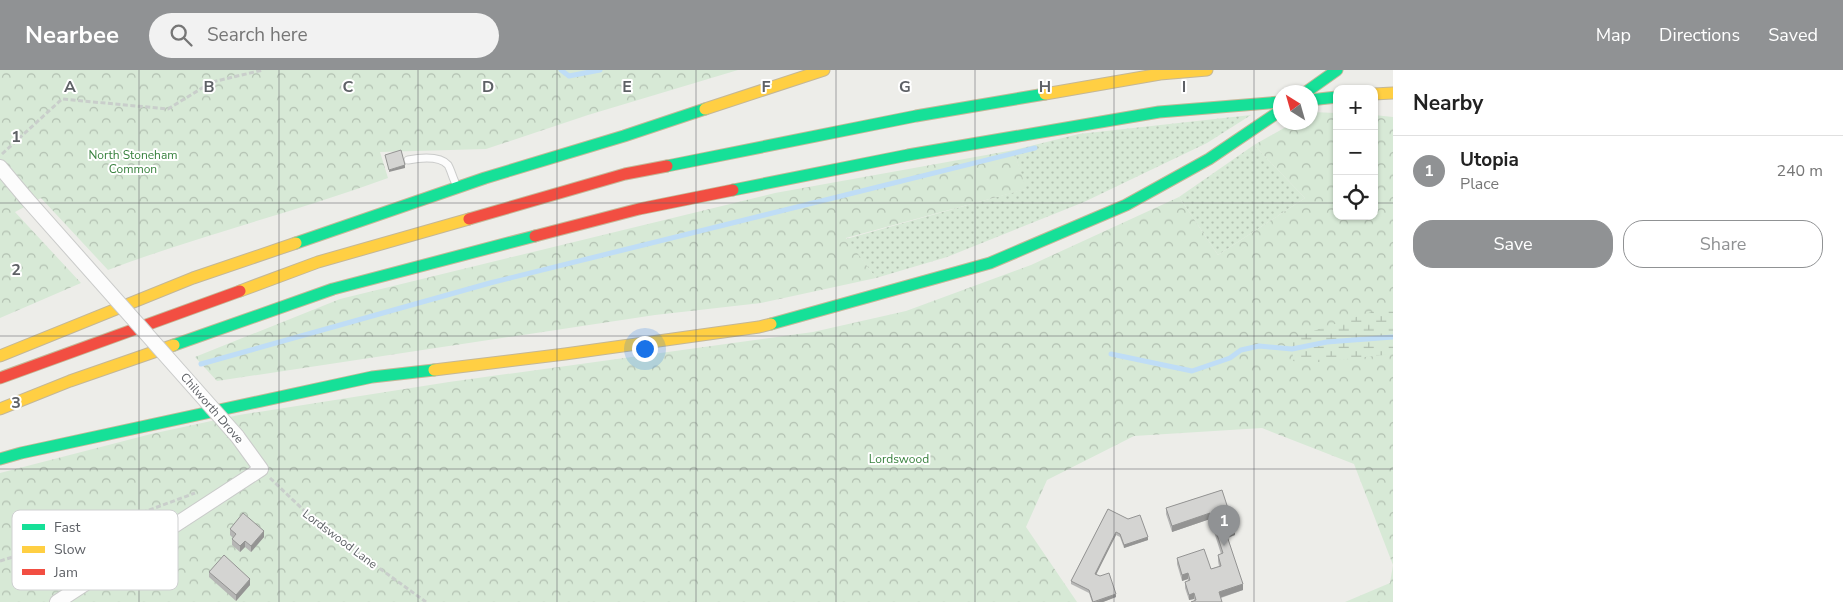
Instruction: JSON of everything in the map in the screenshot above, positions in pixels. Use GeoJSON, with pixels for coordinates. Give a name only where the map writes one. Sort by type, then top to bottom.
{"type":"FeatureCollection","features":[{"type":"Feature","properties":{"kind":"highway"},"geometry":{"type":"LineString","coordinates":[[0,356],[193,278],[457,188],[624,136],[824,70]]}},
{"type":"Feature","properties":{"kind":"highway"},"geometry":{"type":"LineString","coordinates":[[0,378],[318,262],[625,174],[916,116],[1160,74],[1207,70]]}},
{"type":"Feature","properties":{"kind":"highway"},"geometry":{"type":"LineString","coordinates":[[1316,85],[1337,70]]}},
{"type":"Feature","properties":{"kind":"highway"},"geometry":{"type":"LineString","coordinates":[[1378,94],[1393,93]]}},
{"type":"Feature","properties":{"kind":"highway"},"geometry":{"type":"LineString","coordinates":[[1318,99],[1333,97]]}},
{"type":"Feature","properties":{"kind":"highway"},"geometry":{"type":"LineString","coordinates":[[0,409],[70,381],[333,289],[639,209],[908,155],[1158,112],[1273,103]]}},
{"type":"Feature","properties":{"kind":"highway"},"geometry":{"type":"LineString","coordinates":[[0,459],[185,417],[372,378],[758,327],[990,263],[1126,205],[1209,159],[1273,116]]}},
{"type":"Feature","properties":{"kind":"street","name":"Chilworth Drove"},"geometry":{"type":"LineString","coordinates":[[0,166],[26,198],[237,436],[261,469]]}},
{"type":"Feature","properties":{"kind":"street"},"geometry":{"type":"LineString","coordinates":[[178,523],[261,469]]}},
{"type":"Feature","properties":{"kind":"street"},"geometry":{"type":"LineString","coordinates":[[58,602],[76,590]]}},
{"type":"Feature","properties":{"kind":"lane"},"geometry":{"type":"LineString","coordinates":[[408,160],[427,158],[442,161],[448,165],[457,188]]}},
{"type":"Feature","properties":{"kind":"path"},"geometry":{"type":"LineString","coordinates":[[0,156],[62,99],[168,109],[212,82],[263,70]]}},
{"type":"Feature","properties":{"kind":"path","name":"Lordswood Lane"},"geometry":{"type":"LineString","coordinates":[[261,469],[317,523],[426,602]]}},
{"type":"Feature","properties":{"kind":"path"},"geometry":{"type":"LineString","coordinates":[[148,510],[196,492]]}},
{"type":"Feature","properties":{"kind":"path"},"geometry":{"type":"LineString","coordinates":[[0,560],[12,556]]}},
{"type":"Feature","properties":{"kind":"green space","name":"North Stoneham Common"},"geometry":{"type":"Polygon","coordinates":[[[0,70],[738,70],[588,115],[486,149],[380,152],[388,178],[108,270],[41,198],[15,212],[81,283],[0,318],[0,70]]]}},
{"type":"Feature","properties":{"kind":"green space","name":"Lordswood"},"geometry":{"type":"Polygon","coordinates":[[[1318,112],[1333,113],[1333,220],[1378,220],[1378,115],[1393,117],[1393,565],[1354,464],[1262,428],[1134,436],[1047,480],[1026,527],[1077,602],[0,602],[0,473],[151,434],[239,415],[449,382],[813,332],[906,311],[1031,265],[1179,197],[1218,255],[1305,198],[1254,145],[1281,130],[1318,130],[1318,112]]]}},
{"type":"Feature","properties":{"kind":"green space"},"geometry":{"type":"Polygon","coordinates":[[[1251,115],[1207,143],[1084,202],[947,257],[876,278],[846,239],[1025,189],[1014,150],[1079,134],[1251,115]]]}},
{"type":"Feature","properties":{"kind":"green space"},"geometry":{"type":"Polygon","coordinates":[[[1254,145],[1305,198],[1218,255],[1179,197],[1254,145]]]}},
{"type":"Feature","properties":{"kind":"green space"},"geometry":{"type":"Polygon","coordinates":[[[1014,150],[1026,189],[846,238],[876,278],[761,303],[655,315],[217,381],[195,357],[340,299],[775,193],[1014,150]]]}},
{"type":"Feature","properties":{"kind":"green space"},"geometry":{"type":"Polygon","coordinates":[[[1393,305],[1393,354],[1309,363],[1293,361],[1292,340],[1301,335],[1393,305]]]}},
{"type":"Feature","properties":{"kind":"green space"},"geometry":{"type":"Polygon","coordinates":[[[1393,565],[1393,602],[1345,602],[1390,583],[1393,565]]]}},
{"type":"Feature","properties":{"kind":"building"},"geometry":{"type":"Polygon","coordinates":[[[401,150],[405,165],[389,170],[385,155],[401,150]]]}},
{"type":"Feature","properties":{"kind":"building"},"geometry":{"type":"Polygon","coordinates":[[[1222,490],[1235,530],[1226,533],[1243,584],[1219,592],[1222,602],[1191,602],[1196,600],[1194,593],[1189,595],[1185,582],[1190,580],[1188,573],[1182,575],[1177,558],[1204,549],[1211,569],[1221,566],[1218,555],[1223,553],[1210,513],[1172,526],[1166,508],[1222,490]]]}},
{"type":"Feature","properties":{"kind":"building"},"geometry":{"type":"Polygon","coordinates":[[[1108,509],[1128,519],[1140,515],[1148,537],[1124,545],[1120,534],[1116,532],[1095,574],[1100,576],[1109,573],[1116,594],[1093,602],[1089,590],[1071,581],[1108,509]]]}},
{"type":"Feature","properties":{"kind":"building"},"geometry":{"type":"Polygon","coordinates":[[[243,513],[264,531],[251,546],[245,541],[240,546],[232,539],[236,534],[230,529],[243,513]]]}},
{"type":"Feature","properties":{"kind":"building"},"geometry":{"type":"Polygon","coordinates":[[[224,555],[250,579],[236,595],[209,572],[224,555]]]}},
{"type":"Feature","properties":{"kind":"waterway"},"geometry":{"type":"LineString","coordinates":[[561,70],[569,76],[600,70]]}},
{"type":"Feature","properties":{"kind":"waterway"},"geometry":{"type":"LineString","coordinates":[[201,364],[490,283],[1035,148]]}},
{"type":"Feature","properties":{"kind":"waterway"},"geometry":{"type":"LineString","coordinates":[[1111,354],[1192,371],[1230,358],[1241,350],[1259,346],[1292,349],[1327,342],[1393,337]]}},
{"type":"Feature","properties":{"kind":"traffic: fast"},"geometry":{"type":"LineString","coordinates":[[1316,85],[1337,70]]}},
{"type":"Feature","properties":{"kind":"traffic: fast"},"geometry":{"type":"LineString","coordinates":[[667,166],[916,116],[1045,94]]}},
{"type":"Feature","properties":{"kind":"traffic: fast"},"geometry":{"type":"LineString","coordinates":[[1318,99],[1333,97]]}},
{"type":"Feature","properties":{"kind":"traffic: fast"},"geometry":{"type":"LineString","coordinates":[[733,190],[908,155],[1159,112],[1273,103]]}},
{"type":"Feature","properties":{"kind":"traffic: fast"},"geometry":{"type":"LineString","coordinates":[[296,243],[485,178],[624,136],[705,109]]}},
{"type":"Feature","properties":{"kind":"traffic: fast"},"geometry":{"type":"LineString","coordinates":[[771,324],[990,263],[1126,205],[1209,159],[1273,116]]}},
{"type":"Feature","properties":{"kind":"traffic: fast"},"geometry":{"type":"LineString","coordinates":[[174,345],[333,289],[535,236]]}},
{"type":"Feature","properties":{"kind":"traffic: fast"},"geometry":{"type":"LineString","coordinates":[[0,459],[372,377],[434,370]]}},
{"type":"Feature","properties":{"kind":"traffic: slow"},"geometry":{"type":"LineString","coordinates":[[705,109],[824,70]]}},
{"type":"Feature","properties":{"kind":"traffic: slow"},"geometry":{"type":"LineString","coordinates":[[1045,94],[1160,74],[1207,70]]}},
{"type":"Feature","properties":{"kind":"traffic: slow"},"geometry":{"type":"LineString","coordinates":[[1378,94],[1393,93]]}},
{"type":"Feature","properties":{"kind":"traffic: slow"},"geometry":{"type":"LineString","coordinates":[[240,291],[318,262],[469,219]]}},
{"type":"Feature","properties":{"kind":"traffic: slow"},"geometry":{"type":"LineString","coordinates":[[0,356],[193,278],[296,243]]}},
{"type":"Feature","properties":{"kind":"traffic: slow"},"geometry":{"type":"LineString","coordinates":[[434,370],[565,354],[771,324]]}},
{"type":"Feature","properties":{"kind":"traffic: slow"},"geometry":{"type":"LineString","coordinates":[[0,409],[70,381],[174,345]]}},
{"type":"Feature","properties":{"kind":"traffic: jam"},"geometry":{"type":"LineString","coordinates":[[469,219],[625,174],[667,166]]}},
{"type":"Feature","properties":{"kind":"traffic: jam"},"geometry":{"type":"LineString","coordinates":[[535,236],[639,209],[733,190]]}},
{"type":"Feature","properties":{"kind":"traffic: jam"},"geometry":{"type":"LineString","coordinates":[[0,378],[240,291]]}},
{"type":"Feature","properties":{"kind":"place","name":"Utopia"},"geometry":{"type":"Point","coordinates":[1224,546]}}]}
